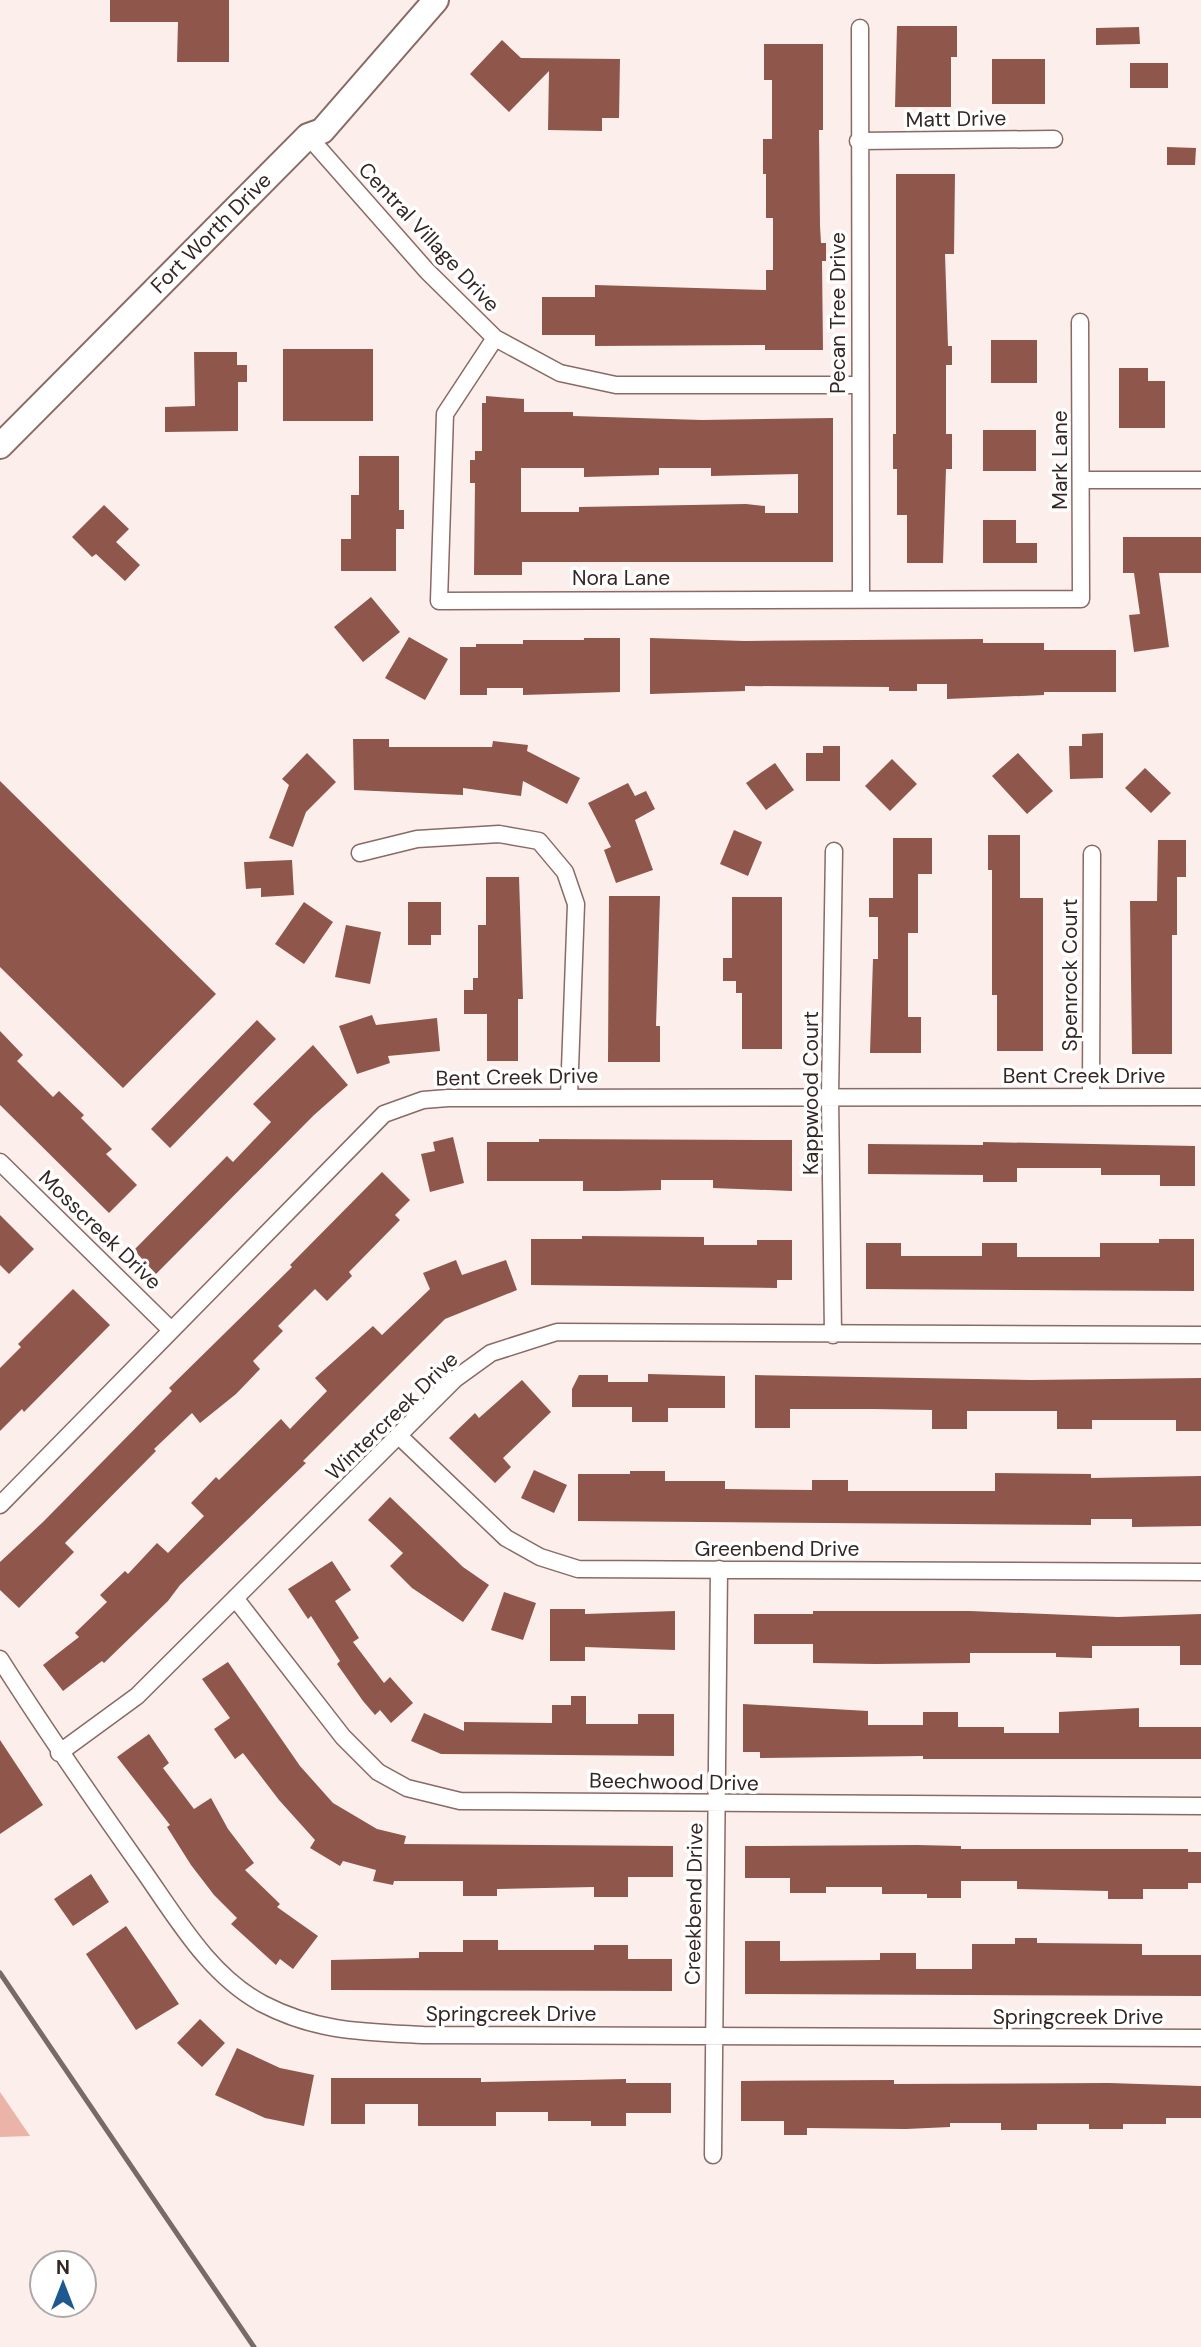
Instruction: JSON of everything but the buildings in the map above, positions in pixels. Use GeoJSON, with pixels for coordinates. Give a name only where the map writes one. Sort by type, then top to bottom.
{"type":"FeatureCollection","features":[{"type":"Feature","properties":{"kind":"main road","name":"Fort Worth Drive"},"geometry":{"type":"LineString","coordinates":[[0,446],[308,136],[322,131],[438,0]]}},
{"type":"Feature","properties":{"kind":"street","name":"Pecan Tree Drive"},"geometry":{"type":"LineString","coordinates":[[860,28],[861,597]]}},
{"type":"Feature","properties":{"kind":"street","name":"Central Village Drive"},"geometry":{"type":"LineString","coordinates":[[308,136],[427,271],[495,338],[560,373],[616,385],[859,385]]}},
{"type":"Feature","properties":{"kind":"street","name":"Matt Drive"},"geometry":{"type":"LineString","coordinates":[[859,141],[1054,139]]}},
{"type":"Feature","properties":{"kind":"street","name":"Mark Lane"},"geometry":{"type":"LineString","coordinates":[[1080,322],[1081,599]]}},
{"type":"Feature","properties":{"kind":"street","name":"Nora Lane"},"geometry":{"type":"LineString","coordinates":[[495,338],[444,414],[439,601],[861,597],[1081,599]]}},
{"type":"Feature","properties":{"kind":"street"},"geometry":{"type":"LineString","coordinates":[[1082,480],[1201,480]]}},
{"type":"Feature","properties":{"kind":"street"},"geometry":{"type":"LineString","coordinates":[[360,853],[416,839],[499,834],[539,841],[565,872],[576,904],[569,1096]]}},
{"type":"Feature","properties":{"kind":"street","name":"Kappwood Court"},"geometry":{"type":"LineString","coordinates":[[833,1335],[830,1096],[834,851]]}},
{"type":"Feature","properties":{"kind":"street","name":"Spenrock Court"},"geometry":{"type":"LineString","coordinates":[[1091,1097],[1092,854]]}},
{"type":"Feature","properties":{"kind":"street","name":"Bent Creek Drive"},"geometry":{"type":"LineString","coordinates":[[0,1505],[384,1114],[423,1100],[569,1096],[1201,1097]]}},
{"type":"Feature","properties":{"kind":"street","name":"Mosscreek Drive"},"geometry":{"type":"LineString","coordinates":[[0,1162],[170,1329]]}},
{"type":"Feature","properties":{"kind":"street","name":"Wintercreek Drive"},"geometry":{"type":"LineString","coordinates":[[59,1753],[137,1696],[455,1379],[491,1353],[557,1332],[1201,1335]]}},
{"type":"Feature","properties":{"kind":"street","name":"Greenbend Drive"},"geometry":{"type":"LineString","coordinates":[[399,1436],[506,1538],[540,1557],[578,1569],[1201,1572]]}},
{"type":"Feature","properties":{"kind":"street","name":"Creekbend Drive"},"geometry":{"type":"LineString","coordinates":[[713,2155],[719,1569]]}},
{"type":"Feature","properties":{"kind":"street","name":"Beechwood Drive"},"geometry":{"type":"LineString","coordinates":[[234,1598],[343,1737],[378,1772],[407,1788],[460,1801],[1201,1806]]}},
{"type":"Feature","properties":{"kind":"street","name":"Springcreek Drive"},"geometry":{"type":"LineString","coordinates":[[0,1659],[59,1753],[204,1955],[261,2003],[303,2022],[341,2031],[423,2035],[1201,2038]]}},
{"type":"Feature","properties":{"kind":"shaded area"},"geometry":{"type":"Polygon","coordinates":[[[0,2092],[30,2136],[0,2137],[0,2092]]]}},
{"type":"Feature","properties":{"kind":"railway"},"geometry":{"type":"LineString","coordinates":[[0,1973],[254,2347]]}}]}
